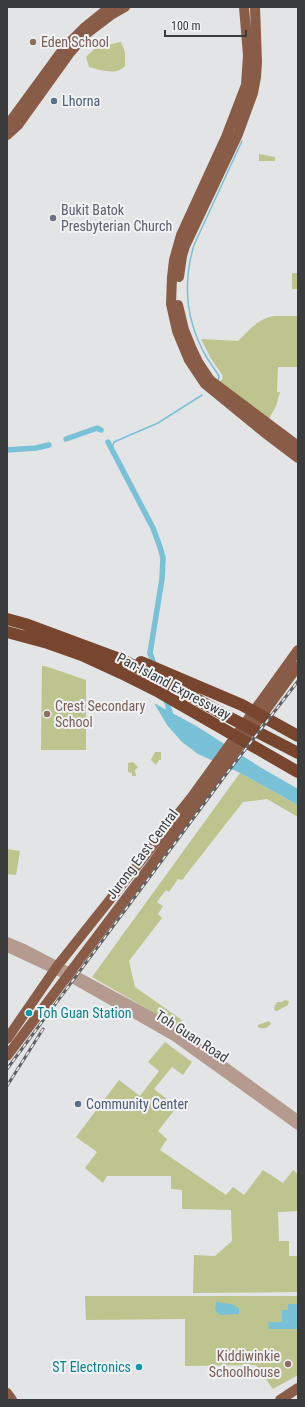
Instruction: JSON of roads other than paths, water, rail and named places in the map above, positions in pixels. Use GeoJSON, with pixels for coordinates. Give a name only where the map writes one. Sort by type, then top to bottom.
{"type":"FeatureCollection","features":[{"type":"Feature","properties":{"kind":"highway","name":"Pan-Island Expressway"},"geometry":{"type":"LineString","coordinates":[[7,619],[25,624],[122,660],[132,660],[298,773]]}},
{"type":"Feature","properties":{"kind":"highway","name":"Pan-Island Expressway"},"geometry":{"type":"LineString","coordinates":[[7,632],[48,643],[82,656],[160,680],[298,753]]}},
{"type":"Feature","properties":{"kind":"highway"},"geometry":{"type":"LineString","coordinates":[[160,680],[242,705],[298,736]]}},
{"type":"Feature","properties":{"kind":"main road"},"geometry":{"type":"LineString","coordinates":[[7,126],[64,48],[84,28],[110,7]]}},
{"type":"Feature","properties":{"kind":"main road"},"geometry":{"type":"LineString","coordinates":[[7,135],[18,125],[69,54],[86,34],[111,15],[125,7]]}},
{"type":"Feature","properties":{"kind":"main road"},"geometry":{"type":"LineString","coordinates":[[255,7],[257,62],[253,93],[238,134],[185,246],[179,278],[178,306],[190,346],[198,362],[210,380],[298,446]]}},
{"type":"Feature","properties":{"kind":"main road"},"geometry":{"type":"LineString","coordinates":[[243,8],[248,51],[246,85],[226,137],[181,235],[174,260],[172,304],[177,331],[188,360],[200,378],[205,384],[265,433],[298,458]]}},
{"type":"Feature","properties":{"kind":"main road","name":"Jurong East Central"},"geometry":{"type":"LineString","coordinates":[[7,1056],[100,934],[197,797],[298,650]]}},
{"type":"Feature","properties":{"kind":"main road","name":"Jurong East Central"},"geometry":{"type":"LineString","coordinates":[[7,1039],[56,968],[197,797],[298,666]]}},
{"type":"Feature","properties":{"kind":"main road"},"geometry":{"type":"LineString","coordinates":[[280,1400],[298,1388]]}},
{"type":"Feature","properties":{"kind":"main road"},"geometry":{"type":"LineString","coordinates":[[7,1393],[12,1400]]}},
{"type":"Feature","properties":{"kind":"street"},"geometry":{"type":"LineString","coordinates":[[7,941],[24,948],[56,968]]}},
{"type":"Feature","properties":{"kind":"street"},"geometry":{"type":"LineString","coordinates":[[7,948],[68,974]]}},
{"type":"Feature","properties":{"kind":"street","name":"Toh Guan Road"},"geometry":{"type":"LineString","coordinates":[[68,974],[152,1016],[172,1028],[298,1119]]}},
{"type":"Feature","properties":{"kind":"street","name":"Toh Guan Road"},"geometry":{"type":"LineString","coordinates":[[68,974],[174,1037],[298,1126]]}},
{"type":"Feature","properties":{"kind":"water"},"geometry":{"type":"Polygon","coordinates":[[[154,703],[198,727],[260,767],[298,789],[298,805],[240,773],[198,754],[182,742],[167,725],[154,703]]]}},
{"type":"Feature","properties":{"kind":"water"},"geometry":{"type":"Polygon","coordinates":[[[216,1302],[231,1304],[239,1308],[239,1314],[220,1315],[215,1310],[216,1302]]]}},
{"type":"Feature","properties":{"kind":"water"},"geometry":{"type":"Polygon","coordinates":[[[288,1304],[298,1304],[298,1329],[269,1329],[268,1322],[282,1322],[282,1310],[288,1310],[288,1304]]]}},
{"type":"Feature","properties":{"kind":"waterway"},"geometry":{"type":"LineString","coordinates":[[218,381],[219,376],[200,344],[190,317],[187,289],[188,274],[194,245],[242,141]]}},
{"type":"Feature","properties":{"kind":"waterway"},"geometry":{"type":"LineString","coordinates":[[112,449],[114,442],[158,423],[202,395]]}},
{"type":"Feature","properties":{"kind":"waterway"},"geometry":{"type":"LineString","coordinates":[[66,439],[97,428],[101,430]]}},
{"type":"Feature","properties":{"kind":"waterway"},"geometry":{"type":"LineString","coordinates":[[108,442],[153,528],[163,558],[162,579],[150,653],[155,667]]}},
{"type":"Feature","properties":{"kind":"waterway"},"geometry":{"type":"LineString","coordinates":[[7,450],[36,448],[49,445]]}},
{"type":"Feature","properties":{"kind":"waterway"},"geometry":{"type":"LineString","coordinates":[[159,679],[170,712]]}},
{"type":"Feature","properties":{"kind":"railway"},"geometry":{"type":"LineString","coordinates":[[7,1069],[227,773],[298,681]]}},
{"type":"Feature","properties":{"kind":"railway"},"geometry":{"type":"LineString","coordinates":[[7,1086],[43,1029]]}},
{"type":"Feature","properties":{"kind":"place","name":"Eden School"},"geometry":{"type":"Point","coordinates":[33,42]}},
{"type":"Feature","properties":{"kind":"place","name":"Lhorna"},"geometry":{"type":"Point","coordinates":[54,101]}},
{"type":"Feature","properties":{"kind":"place","name":"Bukit Batok Presbyterian Church"},"geometry":{"type":"Point","coordinates":[53,218]}},
{"type":"Feature","properties":{"kind":"place","name":"Crest Secondary School"},"geometry":{"type":"Point","coordinates":[47,714]}},
{"type":"Feature","properties":{"kind":"place","name":"Toh Guan Station"},"geometry":{"type":"Point","coordinates":[29,1013]}},
{"type":"Feature","properties":{"kind":"place","name":"Community Center"},"geometry":{"type":"Point","coordinates":[78,1104]}},
{"type":"Feature","properties":{"kind":"place","name":"Kiddiwinkie Schoolhouse"},"geometry":{"type":"Point","coordinates":[288,1364]}},
{"type":"Feature","properties":{"kind":"place","name":"ST Electronics"},"geometry":{"type":"Point","coordinates":[139,1367]}}]}
